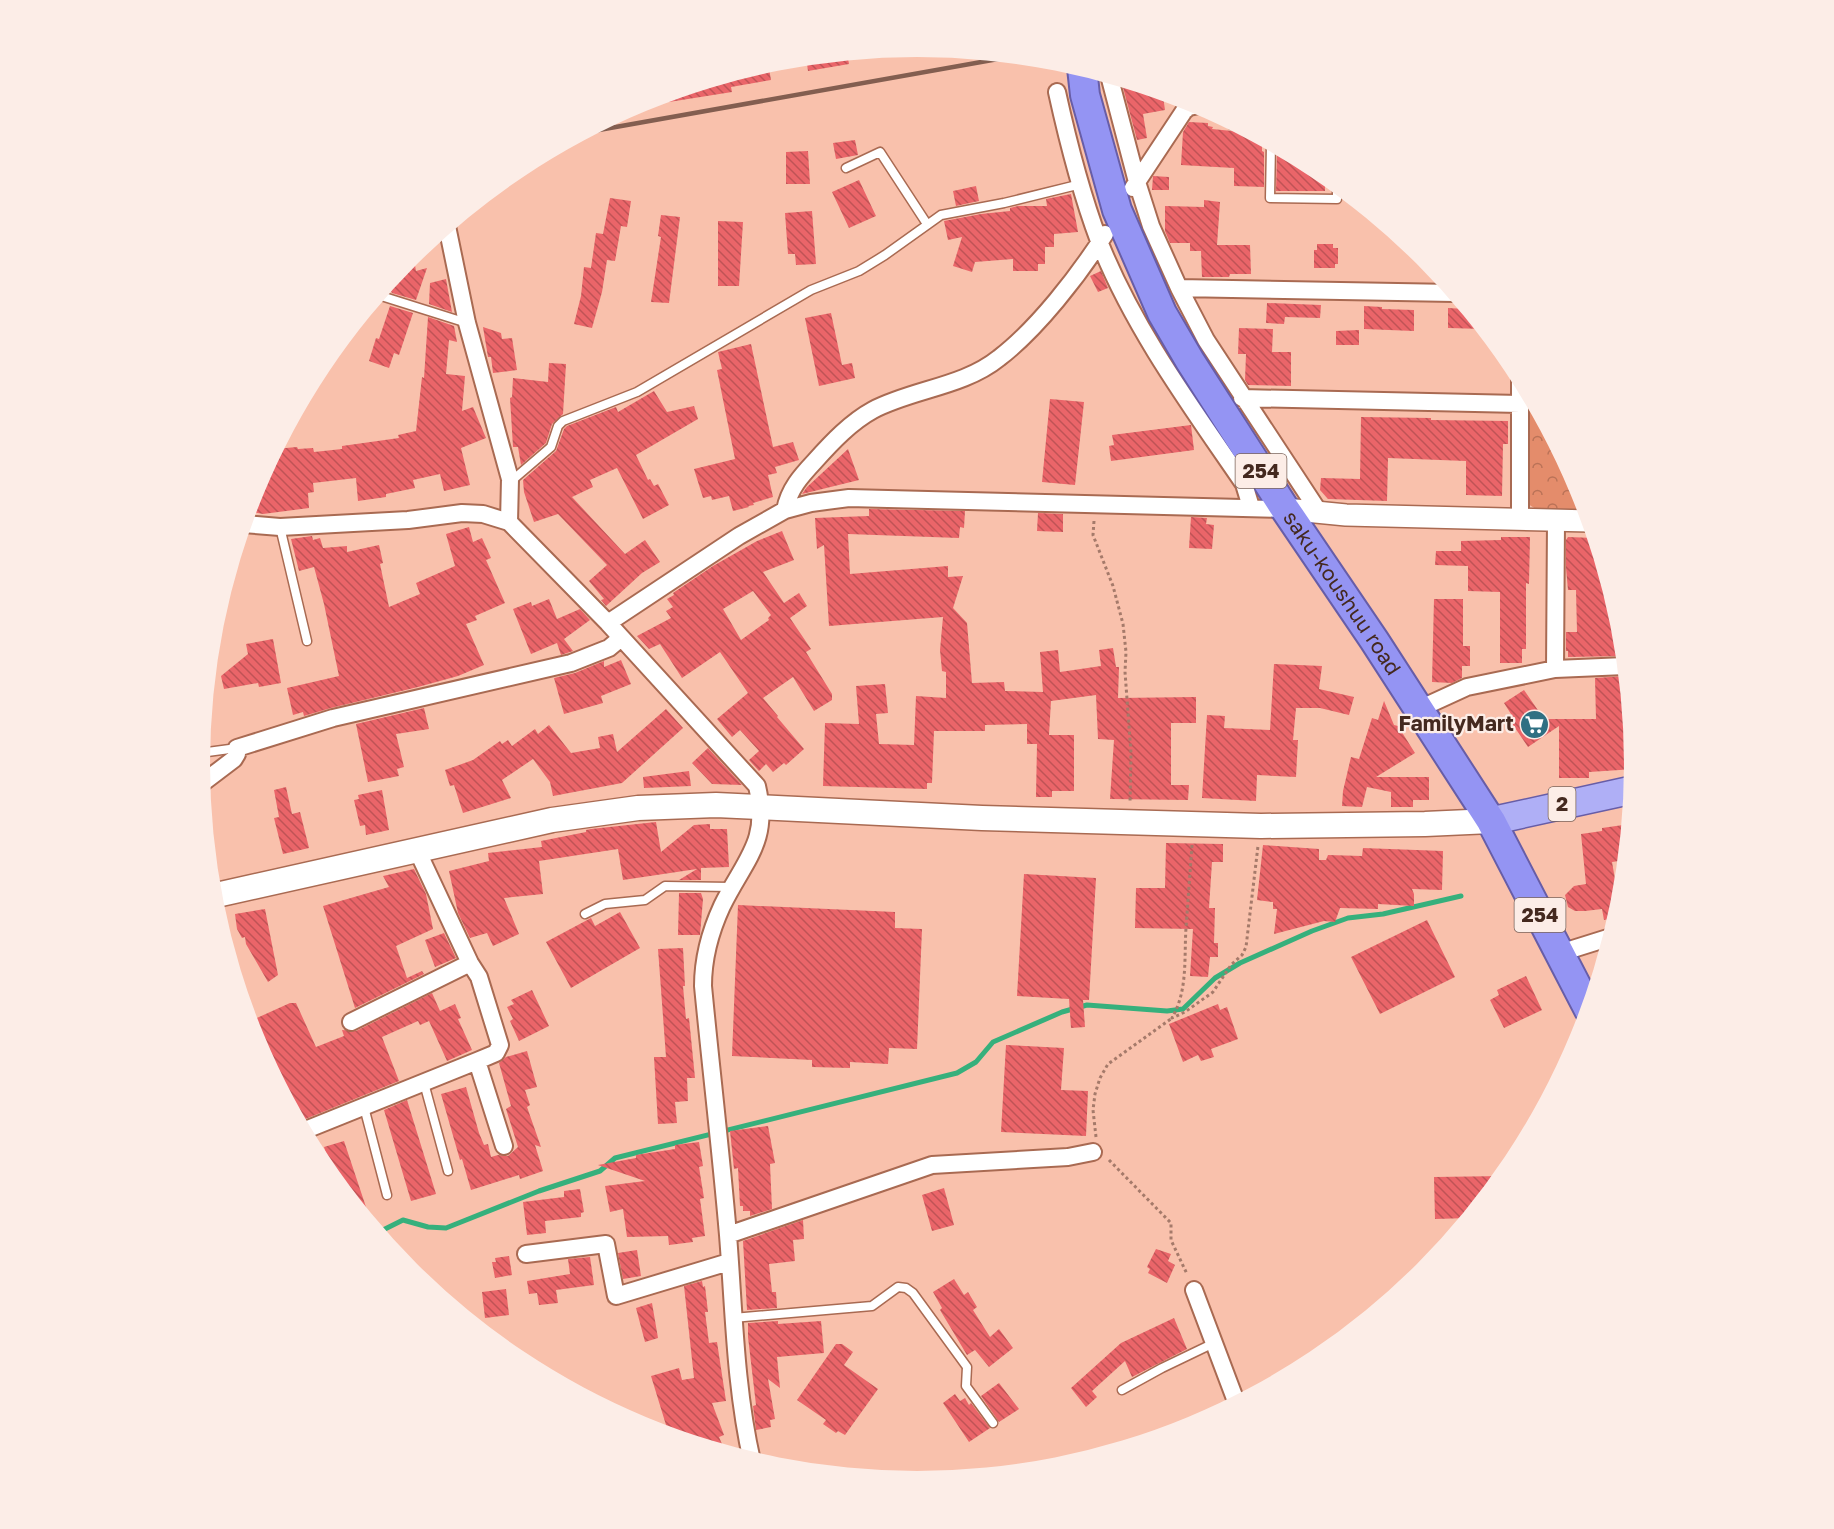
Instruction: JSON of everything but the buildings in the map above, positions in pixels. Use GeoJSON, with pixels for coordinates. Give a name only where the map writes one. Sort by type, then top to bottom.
{"type":"FeatureCollection","features":[{"type":"Feature","properties":{"kind":"highway","name":"saku-koushuu road"},"geometry":{"type":"LineString","coordinates":[[1077,76],[1071,94],[1117,210],[1162,313],[1285,509],[1491,821],[1584,1000]]}},
{"type":"Feature","properties":{"kind":"main road","name":"2"},"geometry":{"type":"LineString","coordinates":[[1491,821],[1623,792]]}},
{"type":"Feature","properties":{"kind":"main road"},"geometry":{"type":"LineString","coordinates":[[222,894],[552,820],[608,811],[716,805],[873,813],[1261,826],[1491,821]]}},
{"type":"Feature","properties":{"kind":"street"},"geometry":{"type":"LineString","coordinates":[[1111,85],[1134,187],[1179,288],[1206,340],[1242,398],[1319,512]]}},
{"type":"Feature","properties":{"kind":"street"},"geometry":{"type":"LineString","coordinates":[[1071,94],[1081,184],[1155,352],[1244,484],[1251,507]]}},
{"type":"Feature","properties":{"kind":"street"},"geometry":{"type":"LineString","coordinates":[[1134,187],[1185,110]]}},
{"type":"Feature","properties":{"kind":"street"},"geometry":{"type":"LineString","coordinates":[[449,235],[468,323],[510,479],[509,522]]}},
{"type":"Feature","properties":{"kind":"street"},"geometry":{"type":"LineString","coordinates":[[785,510],[787,498],[796,482],[845,430],[872,411],[893,401],[977,373],[998,359],[1059,296],[1104,236]]}},
{"type":"Feature","properties":{"kind":"street"},"geometry":{"type":"LineString","coordinates":[[1179,288],[1444,293]]}},
{"type":"Feature","properties":{"kind":"street"},"geometry":{"type":"LineString","coordinates":[[1520,395],[1520,520]]}},
{"type":"Feature","properties":{"kind":"street"},"geometry":{"type":"LineString","coordinates":[[1242,398],[1520,404]]}},
{"type":"Feature","properties":{"kind":"street"},"geometry":{"type":"LineString","coordinates":[[608,623],[739,536],[785,510],[811,503],[849,498],[1251,507],[1346,515],[1581,521]]}},
{"type":"Feature","properties":{"kind":"street"},"geometry":{"type":"LineString","coordinates":[[252,525],[280,527],[408,520],[462,513],[483,514],[509,522],[608,623],[757,786],[762,807],[761,827],[745,867],[731,887],[710,938],[704,964],[703,986],[728,1235],[733,1318],[750,1452]]}},
{"type":"Feature","properties":{"kind":"street"},"geometry":{"type":"LineString","coordinates":[[1555,669],[1556,521]]}},
{"type":"Feature","properties":{"kind":"street"},"geometry":{"type":"LineString","coordinates":[[210,778],[234,759],[237,748],[333,718],[571,663],[609,648],[621,638]]}},
{"type":"Feature","properties":{"kind":"street"},"geometry":{"type":"LineString","coordinates":[[1419,709],[1467,687],[1555,669],[1617,666]]}},
{"type":"Feature","properties":{"kind":"street"},"geometry":{"type":"LineString","coordinates":[[311,1130],[496,1053],[500,1045],[479,977],[470,963],[417,850]]}},
{"type":"Feature","properties":{"kind":"street"},"geometry":{"type":"LineString","coordinates":[[1560,953],[1602,940]]}},
{"type":"Feature","properties":{"kind":"street"},"geometry":{"type":"LineString","coordinates":[[351,1022],[470,963]]}},
{"type":"Feature","properties":{"kind":"street"},"geometry":{"type":"LineString","coordinates":[[477,1061],[504,1146]]}},
{"type":"Feature","properties":{"kind":"street"},"geometry":{"type":"LineString","coordinates":[[728,1235],[932,1166],[1068,1157],[1099,1149]]}},
{"type":"Feature","properties":{"kind":"street"},"geometry":{"type":"LineString","coordinates":[[526,1254],[606,1244],[616,1296],[729,1262]]}},
{"type":"Feature","properties":{"kind":"street"},"geometry":{"type":"LineString","coordinates":[[1194,1290],[1234,1397]]}},
{"type":"Feature","properties":{"kind":"lane"},"geometry":{"type":"LineString","coordinates":[[846,168],[880,152],[927,224]]}},
{"type":"Feature","properties":{"kind":"lane"},"geometry":{"type":"LineString","coordinates":[[1271,152],[1270,198],[1337,199],[1337,195]]}},
{"type":"Feature","properties":{"kind":"lane"},"geometry":{"type":"LineString","coordinates":[[510,479],[516,477],[551,447],[558,426],[563,421],[637,392],[811,290],[859,271],[941,215],[1004,203],[1081,184]]}},
{"type":"Feature","properties":{"kind":"lane"},"geometry":{"type":"LineString","coordinates":[[385,298],[468,323]]}},
{"type":"Feature","properties":{"kind":"lane"},"geometry":{"type":"LineString","coordinates":[[280,527],[306,641]]}},
{"type":"Feature","properties":{"kind":"lane"},"geometry":{"type":"LineString","coordinates":[[210,752],[237,748]]}},
{"type":"Feature","properties":{"kind":"lane"},"geometry":{"type":"LineString","coordinates":[[585,914],[605,904],[645,900],[665,886],[731,887]]}},
{"type":"Feature","properties":{"kind":"lane"},"geometry":{"type":"LineString","coordinates":[[424,1083],[448,1171]]}},
{"type":"Feature","properties":{"kind":"lane"},"geometry":{"type":"LineString","coordinates":[[364,1107],[387,1195]]}},
{"type":"Feature","properties":{"kind":"lane"},"geometry":{"type":"LineString","coordinates":[[733,1318],[872,1306],[898,1287],[906,1288],[913,1293],[967,1367],[966,1386],[993,1423]]}},
{"type":"Feature","properties":{"kind":"lane"},"geometry":{"type":"LineString","coordinates":[[1122,1390],[1214,1343]]}},
{"type":"Feature","properties":{"kind":"path"},"geometry":{"type":"LineString","coordinates":[[1095,504],[1093,535],[1113,586],[1123,624],[1126,652],[1125,672],[1131,753],[1129,822]]}},
{"type":"Feature","properties":{"kind":"path"},"geometry":{"type":"LineString","coordinates":[[1172,1018],[1185,978],[1194,824]]}},
{"type":"Feature","properties":{"kind":"path"},"geometry":{"type":"LineString","coordinates":[[1194,1290],[1171,1240],[1171,1223],[1099,1149],[1093,1110],[1095,1094],[1108,1064],[1213,992],[1231,965],[1242,955],[1246,947],[1261,826]]}},
{"type":"Feature","properties":{"kind":"green space"},"geometry":{"type":"Polygon","coordinates":[[[1530,411],[1552,452],[1577,510],[1539,511],[1528,504],[1530,411]]]}},
{"type":"Feature","properties":{"kind":"waterway"},"geometry":{"type":"LineString","coordinates":[[384,1230],[403,1220],[428,1227],[446,1228],[539,1191],[600,1171],[615,1158],[957,1073],[976,1062],[993,1042],[1062,1012],[1087,1005],[1167,1011],[1183,1009],[1215,978],[1240,963],[1312,931],[1348,918],[1383,914],[1461,896]]}},
{"type":"Feature","properties":{"kind":"railway"},"geometry":{"type":"LineString","coordinates":[[607,128],[987,61]]}},
{"type":"Feature","properties":{"kind":"place","name":"FamilyMart"},"geometry":{"type":"Point","coordinates":[1535,724]}}]}
